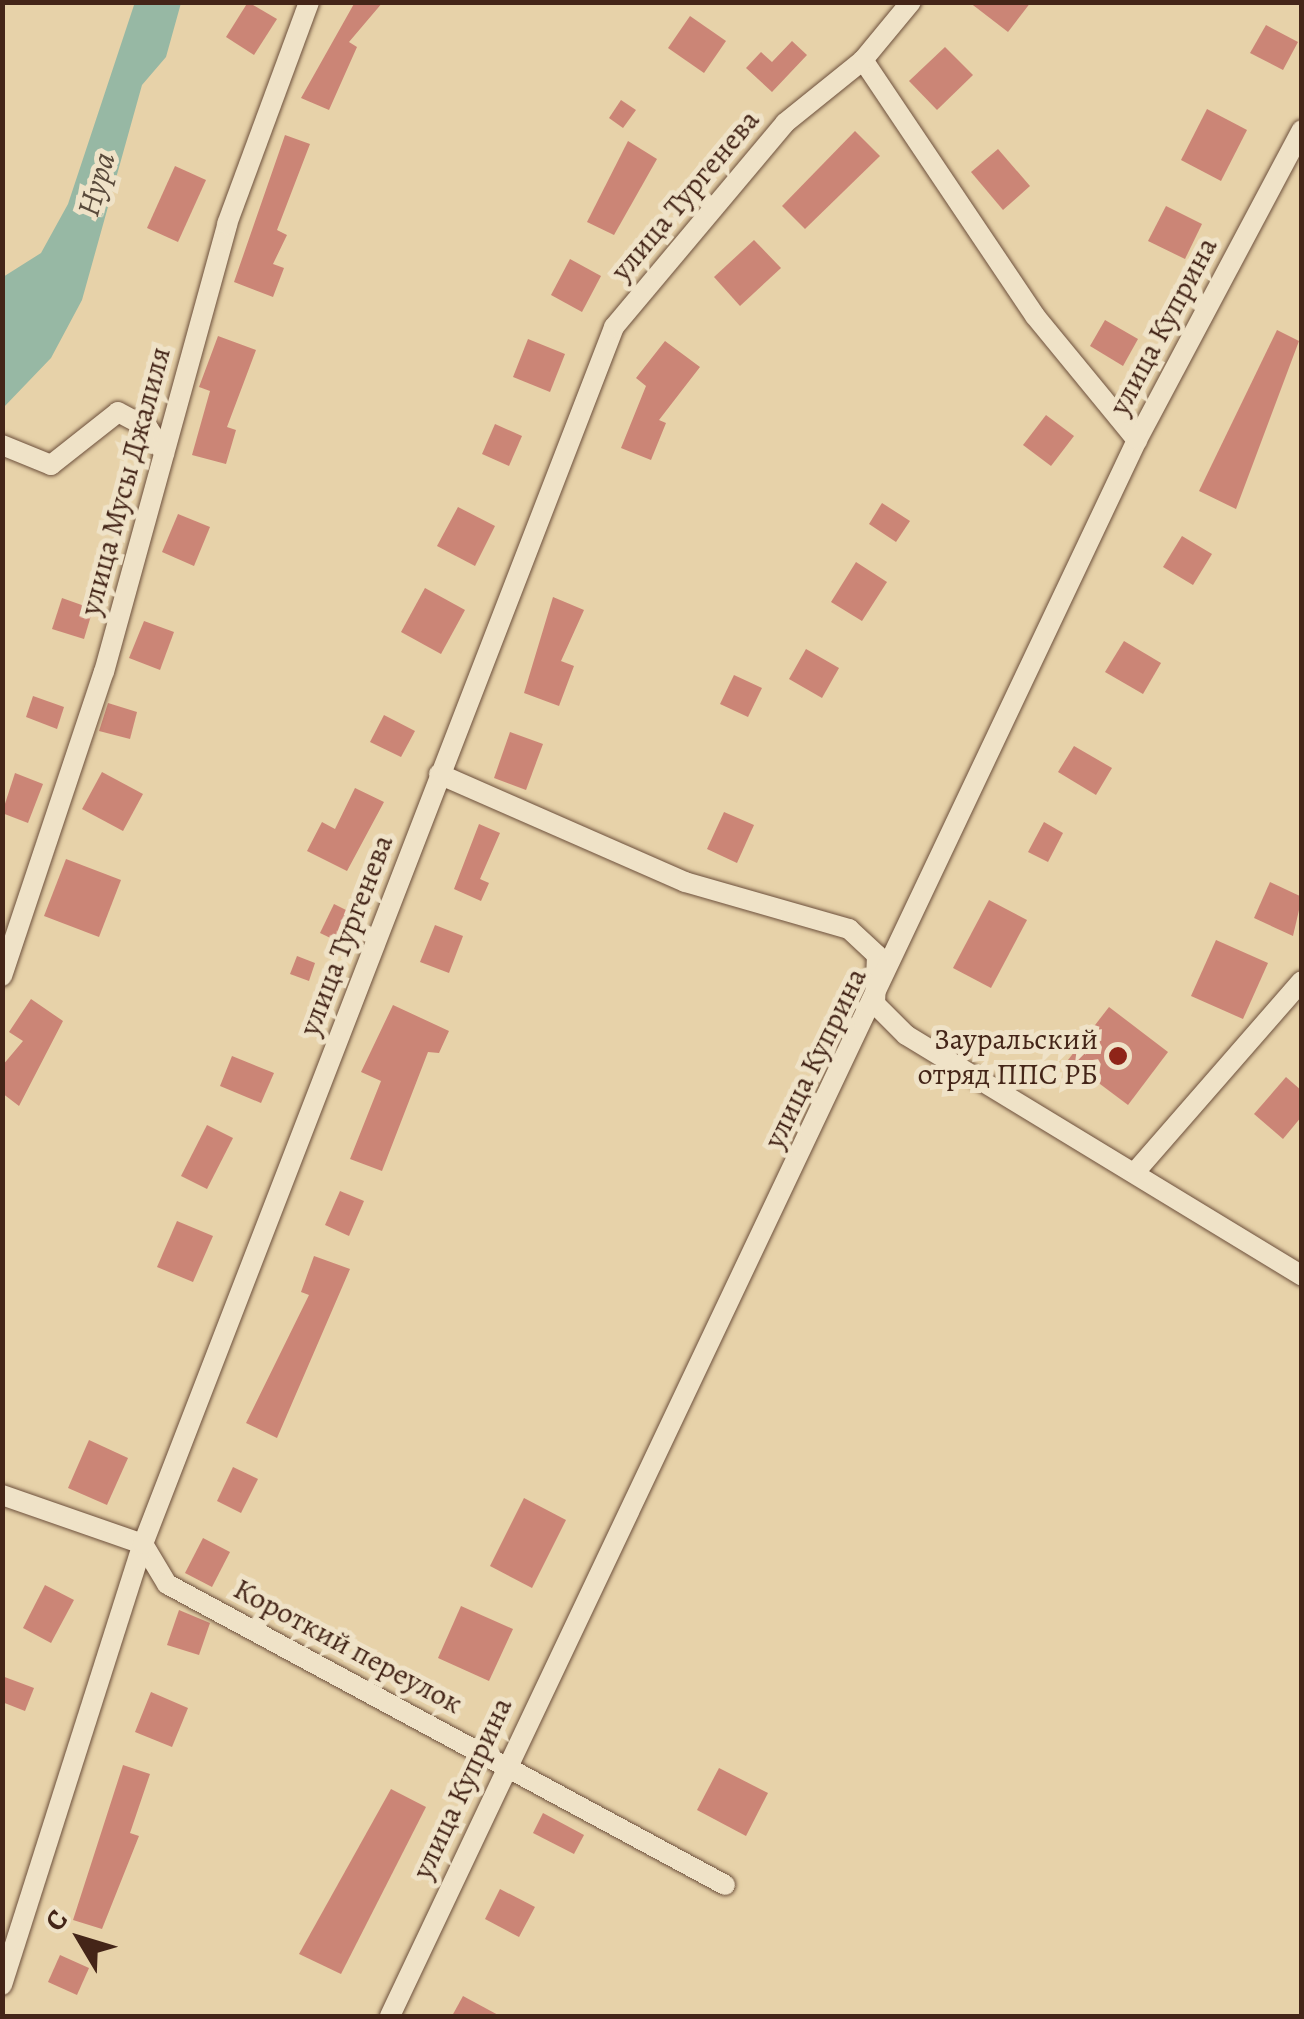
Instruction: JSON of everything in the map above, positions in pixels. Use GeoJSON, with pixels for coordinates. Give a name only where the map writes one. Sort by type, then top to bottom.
{"type":"FeatureCollection","features":[{"type":"Feature","properties":{"kind":"street","name":"улица Мусы Джалиля"},"geometry":{"type":"LineString","coordinates":[[2,976],[104,672],[227,224],[309,2]]}},
{"type":"Feature","properties":{"kind":"street","name":"улица Тургенева"},"geometry":{"type":"LineString","coordinates":[[2,1985],[144,1544],[614,327],[785,123],[863,60],[911,2]]}},
{"type":"Feature","properties":{"kind":"street"},"geometry":{"type":"LineString","coordinates":[[863,60],[1036,316],[1137,440]]}},
{"type":"Feature","properties":{"kind":"street","name":"улица Куприна"},"geometry":{"type":"LineString","coordinates":[[390,2016],[506,1762],[875,1004],[1137,440],[1302,130]]}},
{"type":"Feature","properties":{"kind":"street"},"geometry":{"type":"LineString","coordinates":[[2,444],[51,466],[118,412],[148,428],[164,453]]}},
{"type":"Feature","properties":{"kind":"street"},"geometry":{"type":"LineString","coordinates":[[440,774],[685,882],[849,928],[877,956],[875,1004],[906,1034],[1136,1171],[1302,1276]]}},
{"type":"Feature","properties":{"kind":"street"},"geometry":{"type":"LineString","coordinates":[[1136,1171],[1302,980]]}},
{"type":"Feature","properties":{"kind":"street"},"geometry":{"type":"LineString","coordinates":[[2,1494],[144,1544]]}},
{"type":"Feature","properties":{"kind":"street","name":"Короткий переулок"},"geometry":{"type":"LineString","coordinates":[[144,1544],[168,1584],[506,1762],[725,1885]]}},
{"type":"Feature","properties":{"kind":"water","name":"Нура"},"geometry":{"type":"Polygon","coordinates":[[[135,2],[181,3],[166,57],[142,85],[82,300],[51,358],[3,408],[3,277],[41,253],[68,204],[135,2]]]}},
{"type":"Feature","properties":{"kind":"building"},"geometry":{"type":"Polygon","coordinates":[[[248,2],[277,19],[254,55],[226,37],[248,2]]]}},
{"type":"Feature","properties":{"kind":"building"},"geometry":{"type":"Polygon","coordinates":[[[355,2],[383,2],[349,42],[357,47],[329,110],[301,98],[355,2]]]}},
{"type":"Feature","properties":{"kind":"building"},"geometry":{"type":"Polygon","coordinates":[[[969,2],[1031,2],[1008,32],[969,2]]]}},
{"type":"Feature","properties":{"kind":"building"},"geometry":{"type":"Polygon","coordinates":[[[690,16],[726,41],[704,73],[668,48],[690,16]]]}},
{"type":"Feature","properties":{"kind":"building"},"geometry":{"type":"Polygon","coordinates":[[[1266,25],[1298,42],[1283,70],[1250,53],[1266,25]]]}},
{"type":"Feature","properties":{"kind":"building"},"geometry":{"type":"Polygon","coordinates":[[[792,41],[807,55],[772,92],[746,68],[761,52],[772,62],[792,41]]]}},
{"type":"Feature","properties":{"kind":"building"},"geometry":{"type":"Polygon","coordinates":[[[945,47],[973,75],[937,110],[909,81],[945,47]]]}},
{"type":"Feature","properties":{"kind":"building"},"geometry":{"type":"Polygon","coordinates":[[[621,100],[636,110],[623,128],[609,118],[621,100]]]}},
{"type":"Feature","properties":{"kind":"building"},"geometry":{"type":"Polygon","coordinates":[[[1207,109],[1247,130],[1221,181],[1181,160],[1207,109]]]}},
{"type":"Feature","properties":{"kind":"building"},"geometry":{"type":"Polygon","coordinates":[[[855,131],[880,156],[805,229],[782,206],[855,131]]]}},
{"type":"Feature","properties":{"kind":"building"},"geometry":{"type":"Polygon","coordinates":[[[285,135],[310,144],[277,230],[287,235],[273,264],[284,268],[273,297],[234,282],[285,135]]]}},
{"type":"Feature","properties":{"kind":"building"},"geometry":{"type":"Polygon","coordinates":[[[628,141],[657,159],[614,235],[587,222],[628,141]]]}},
{"type":"Feature","properties":{"kind":"building"},"geometry":{"type":"Polygon","coordinates":[[[998,149],[1030,186],[1003,210],[971,172],[998,149]]]}},
{"type":"Feature","properties":{"kind":"building"},"geometry":{"type":"Polygon","coordinates":[[[175,166],[206,180],[178,242],[147,228],[175,166]]]}},
{"type":"Feature","properties":{"kind":"building"},"geometry":{"type":"Polygon","coordinates":[[[1166,206],[1202,224],[1185,259],[1148,241],[1166,206]]]}},
{"type":"Feature","properties":{"kind":"building"},"geometry":{"type":"Polygon","coordinates":[[[754,240],[781,268],[740,306],[714,277],[754,240]]]}},
{"type":"Feature","properties":{"kind":"building"},"geometry":{"type":"Polygon","coordinates":[[[570,259],[601,276],[582,312],[551,295],[570,259]]]}},
{"type":"Feature","properties":{"kind":"building"},"geometry":{"type":"Polygon","coordinates":[[[1105,320],[1138,339],[1123,366],[1090,346],[1105,320]]]}},
{"type":"Feature","properties":{"kind":"building"},"geometry":{"type":"Polygon","coordinates":[[[1277,330],[1299,341],[1236,509],[1199,491],[1277,330]]]}},
{"type":"Feature","properties":{"kind":"building"},"geometry":{"type":"Polygon","coordinates":[[[218,336],[256,350],[227,427],[236,430],[226,464],[192,455],[210,391],[199,387],[218,336]]]}},
{"type":"Feature","properties":{"kind":"building"},"geometry":{"type":"Polygon","coordinates":[[[528,339],[565,354],[550,392],[513,377],[528,339]]]}},
{"type":"Feature","properties":{"kind":"building"},"geometry":{"type":"Polygon","coordinates":[[[665,341],[700,367],[659,420],[666,423],[651,460],[621,448],[646,386],[636,378],[665,341]]]}},
{"type":"Feature","properties":{"kind":"building"},"geometry":{"type":"Polygon","coordinates":[[[1046,415],[1074,436],[1051,466],[1023,445],[1046,415]]]}},
{"type":"Feature","properties":{"kind":"building"},"geometry":{"type":"Polygon","coordinates":[[[495,424],[522,436],[509,466],[482,454],[495,424]]]}},
{"type":"Feature","properties":{"kind":"building"},"geometry":{"type":"Polygon","coordinates":[[[882,503],[910,521],[896,542],[869,524],[882,503]]]}},
{"type":"Feature","properties":{"kind":"building"},"geometry":{"type":"Polygon","coordinates":[[[458,507],[495,526],[475,566],[437,546],[458,507]]]}},
{"type":"Feature","properties":{"kind":"building"},"geometry":{"type":"Polygon","coordinates":[[[178,514],[210,527],[194,566],[162,552],[178,514]]]}},
{"type":"Feature","properties":{"kind":"building"},"geometry":{"type":"Polygon","coordinates":[[[1182,536],[1212,554],[1193,585],[1163,567],[1182,536]]]}},
{"type":"Feature","properties":{"kind":"building"},"geometry":{"type":"Polygon","coordinates":[[[856,562],[887,582],[862,621],[831,602],[856,562]]]}},
{"type":"Feature","properties":{"kind":"building"},"geometry":{"type":"Polygon","coordinates":[[[425,588],[465,610],[441,654],[401,632],[425,588]]]}},
{"type":"Feature","properties":{"kind":"building"},"geometry":{"type":"Polygon","coordinates":[[[553,597],[584,610],[561,661],[574,666],[559,706],[524,693],[553,597]]]}},
{"type":"Feature","properties":{"kind":"building"},"geometry":{"type":"Polygon","coordinates":[[[62,598],[93,609],[84,639],[52,629],[62,598]]]}},
{"type":"Feature","properties":{"kind":"building"},"geometry":{"type":"Polygon","coordinates":[[[144,621],[174,632],[160,670],[129,658],[144,621]]]}},
{"type":"Feature","properties":{"kind":"building"},"geometry":{"type":"Polygon","coordinates":[[[1124,641],[1161,663],[1143,694],[1105,672],[1124,641]]]}},
{"type":"Feature","properties":{"kind":"building"},"geometry":{"type":"Polygon","coordinates":[[[806,649],[839,668],[822,698],[789,679],[806,649]]]}},
{"type":"Feature","properties":{"kind":"building"},"geometry":{"type":"Polygon","coordinates":[[[734,675],[762,688],[748,717],[720,704],[734,675]]]}},
{"type":"Feature","properties":{"kind":"building"},"geometry":{"type":"Polygon","coordinates":[[[33,696],[64,707],[57,729],[26,717],[33,696]]]}},
{"type":"Feature","properties":{"kind":"building"},"geometry":{"type":"Polygon","coordinates":[[[108,703],[137,712],[130,739],[99,731],[108,703]]]}},
{"type":"Feature","properties":{"kind":"building"},"geometry":{"type":"Polygon","coordinates":[[[384,715],[415,731],[401,757],[370,742],[384,715]]]}},
{"type":"Feature","properties":{"kind":"building"},"geometry":{"type":"Polygon","coordinates":[[[510,732],[543,744],[526,790],[494,778],[510,732]]]}},
{"type":"Feature","properties":{"kind":"building"},"geometry":{"type":"Polygon","coordinates":[[[1074,746],[1112,768],[1096,795],[1058,772],[1074,746]]]}},
{"type":"Feature","properties":{"kind":"building"},"geometry":{"type":"Polygon","coordinates":[[[102,772],[143,794],[123,831],[82,809],[102,772]]]}},
{"type":"Feature","properties":{"kind":"building"},"geometry":{"type":"Polygon","coordinates":[[[15,773],[43,784],[28,823],[2,813],[15,773]]]}},
{"type":"Feature","properties":{"kind":"building"},"geometry":{"type":"Polygon","coordinates":[[[355,788],[384,802],[347,871],[307,851],[322,822],[335,829],[355,788]]]}},
{"type":"Feature","properties":{"kind":"building"},"geometry":{"type":"Polygon","coordinates":[[[724,812],[754,825],[737,863],[707,849],[724,812]]]}},
{"type":"Feature","properties":{"kind":"building"},"geometry":{"type":"Polygon","coordinates":[[[1044,822],[1063,833],[1048,862],[1028,852],[1044,822]]]}},
{"type":"Feature","properties":{"kind":"building"},"geometry":{"type":"Polygon","coordinates":[[[479,824],[500,833],[480,879],[489,883],[481,901],[454,889],[479,824]]]}},
{"type":"Feature","properties":{"kind":"building"},"geometry":{"type":"Polygon","coordinates":[[[66,859],[121,880],[99,937],[44,916],[66,859]]]}},
{"type":"Feature","properties":{"kind":"building"},"geometry":{"type":"Polygon","coordinates":[[[1270,882],[1302,897],[1293,936],[1254,918],[1270,882]]]}},
{"type":"Feature","properties":{"kind":"building"},"geometry":{"type":"Polygon","coordinates":[[[989,900],[1027,920],[991,988],[953,968],[989,900]]]}},
{"type":"Feature","properties":{"kind":"building"},"geometry":{"type":"Polygon","coordinates":[[[334,904],[356,915],[341,943],[320,933],[334,904]]]}},
{"type":"Feature","properties":{"kind":"building"},"geometry":{"type":"Polygon","coordinates":[[[435,925],[463,936],[449,973],[420,962],[435,925]]]}},
{"type":"Feature","properties":{"kind":"building"},"geometry":{"type":"Polygon","coordinates":[[[1216,940],[1268,963],[1243,1019],[1191,996],[1216,940]]]}},
{"type":"Feature","properties":{"kind":"building"},"geometry":{"type":"Polygon","coordinates":[[[297,956],[315,963],[309,981],[290,974],[297,956]]]}},
{"type":"Feature","properties":{"kind":"building"},"geometry":{"type":"Polygon","coordinates":[[[31,999],[63,1021],[19,1106],[2,1093],[2,1066],[23,1041],[9,1032],[31,999]]]}},
{"type":"Feature","properties":{"kind":"building"},"geometry":{"type":"Polygon","coordinates":[[[393,1005],[449,1031],[439,1053],[428,1052],[382,1171],[350,1159],[381,1081],[361,1072],[393,1005]]]}},
{"type":"Feature","properties":{"kind":"building","name":"Зауральский отряд ППС РБ"},"geometry":{"type":"Polygon","coordinates":[[[1109,1007],[1168,1052],[1128,1105],[1068,1060],[1109,1007]]]}},
{"type":"Feature","properties":{"kind":"building"},"geometry":{"type":"Polygon","coordinates":[[[232,1056],[274,1073],[261,1103],[220,1086],[232,1056]]]}},
{"type":"Feature","properties":{"kind":"building"},"geometry":{"type":"Polygon","coordinates":[[[1286,1077],[1302,1091],[1302,1116],[1283,1139],[1254,1114],[1286,1077]]]}},
{"type":"Feature","properties":{"kind":"building"},"geometry":{"type":"Polygon","coordinates":[[[207,1125],[233,1138],[207,1189],[181,1176],[207,1125]]]}},
{"type":"Feature","properties":{"kind":"building"},"geometry":{"type":"Polygon","coordinates":[[[340,1191],[364,1201],[349,1236],[325,1225],[340,1191]]]}},
{"type":"Feature","properties":{"kind":"building"},"geometry":{"type":"Polygon","coordinates":[[[177,1221],[213,1236],[193,1282],[157,1267],[177,1221]]]}},
{"type":"Feature","properties":{"kind":"building"},"geometry":{"type":"Polygon","coordinates":[[[314,1256],[350,1269],[277,1438],[246,1423],[309,1295],[301,1292],[314,1256]]]}},
{"type":"Feature","properties":{"kind":"building"},"geometry":{"type":"Polygon","coordinates":[[[89,1440],[128,1458],[107,1505],[68,1488],[89,1440]]]}},
{"type":"Feature","properties":{"kind":"building"},"geometry":{"type":"Polygon","coordinates":[[[233,1467],[258,1479],[241,1513],[217,1501],[233,1467]]]}},
{"type":"Feature","properties":{"kind":"building"},"geometry":{"type":"Polygon","coordinates":[[[524,1498],[566,1520],[532,1588],[490,1566],[524,1498]]]}},
{"type":"Feature","properties":{"kind":"building"},"geometry":{"type":"Polygon","coordinates":[[[203,1538],[230,1552],[212,1587],[185,1573],[203,1538]]]}},
{"type":"Feature","properties":{"kind":"building"},"geometry":{"type":"Polygon","coordinates":[[[45,1585],[74,1600],[51,1643],[23,1628],[45,1585]]]}},
{"type":"Feature","properties":{"kind":"building"},"geometry":{"type":"Polygon","coordinates":[[[461,1606],[513,1629],[489,1681],[438,1658],[461,1606]]]}},
{"type":"Feature","properties":{"kind":"building"},"geometry":{"type":"Polygon","coordinates":[[[179,1610],[210,1623],[199,1655],[167,1645],[179,1610]]]}},
{"type":"Feature","properties":{"kind":"building"},"geometry":{"type":"Polygon","coordinates":[[[2,1676],[34,1688],[25,1711],[2,1702],[2,1676]]]}},
{"type":"Feature","properties":{"kind":"building"},"geometry":{"type":"Polygon","coordinates":[[[151,1692],[188,1708],[172,1747],[135,1732],[151,1692]]]}},
{"type":"Feature","properties":{"kind":"building"},"geometry":{"type":"Polygon","coordinates":[[[123,1765],[150,1774],[130,1833],[139,1836],[102,1929],[73,1920],[123,1765]]]}},
{"type":"Feature","properties":{"kind":"building"},"geometry":{"type":"Polygon","coordinates":[[[719,1768],[768,1793],[746,1836],[697,1810],[719,1768]]]}},
{"type":"Feature","properties":{"kind":"building"},"geometry":{"type":"Polygon","coordinates":[[[391,1789],[426,1807],[341,1974],[299,1954],[391,1789]]]}},
{"type":"Feature","properties":{"kind":"building"},"geometry":{"type":"Polygon","coordinates":[[[543,1813],[584,1835],[574,1854],[533,1833],[543,1813]]]}},
{"type":"Feature","properties":{"kind":"building"},"geometry":{"type":"Polygon","coordinates":[[[500,1889],[535,1907],[519,1937],[485,1919],[500,1889]]]}},
{"type":"Feature","properties":{"kind":"building"},"geometry":{"type":"Polygon","coordinates":[[[60,1955],[89,1968],[77,1995],[48,1982],[60,1955]]]}},
{"type":"Feature","properties":{"kind":"building"},"geometry":{"type":"Polygon","coordinates":[[[463,1996],[500,2016],[452,2016],[463,1996]]]}},
{"type":"Feature","properties":{"kind":"place","name":"Зауральский отряд ППС РБ"},"geometry":{"type":"Point","coordinates":[1118,1056]}}]}
